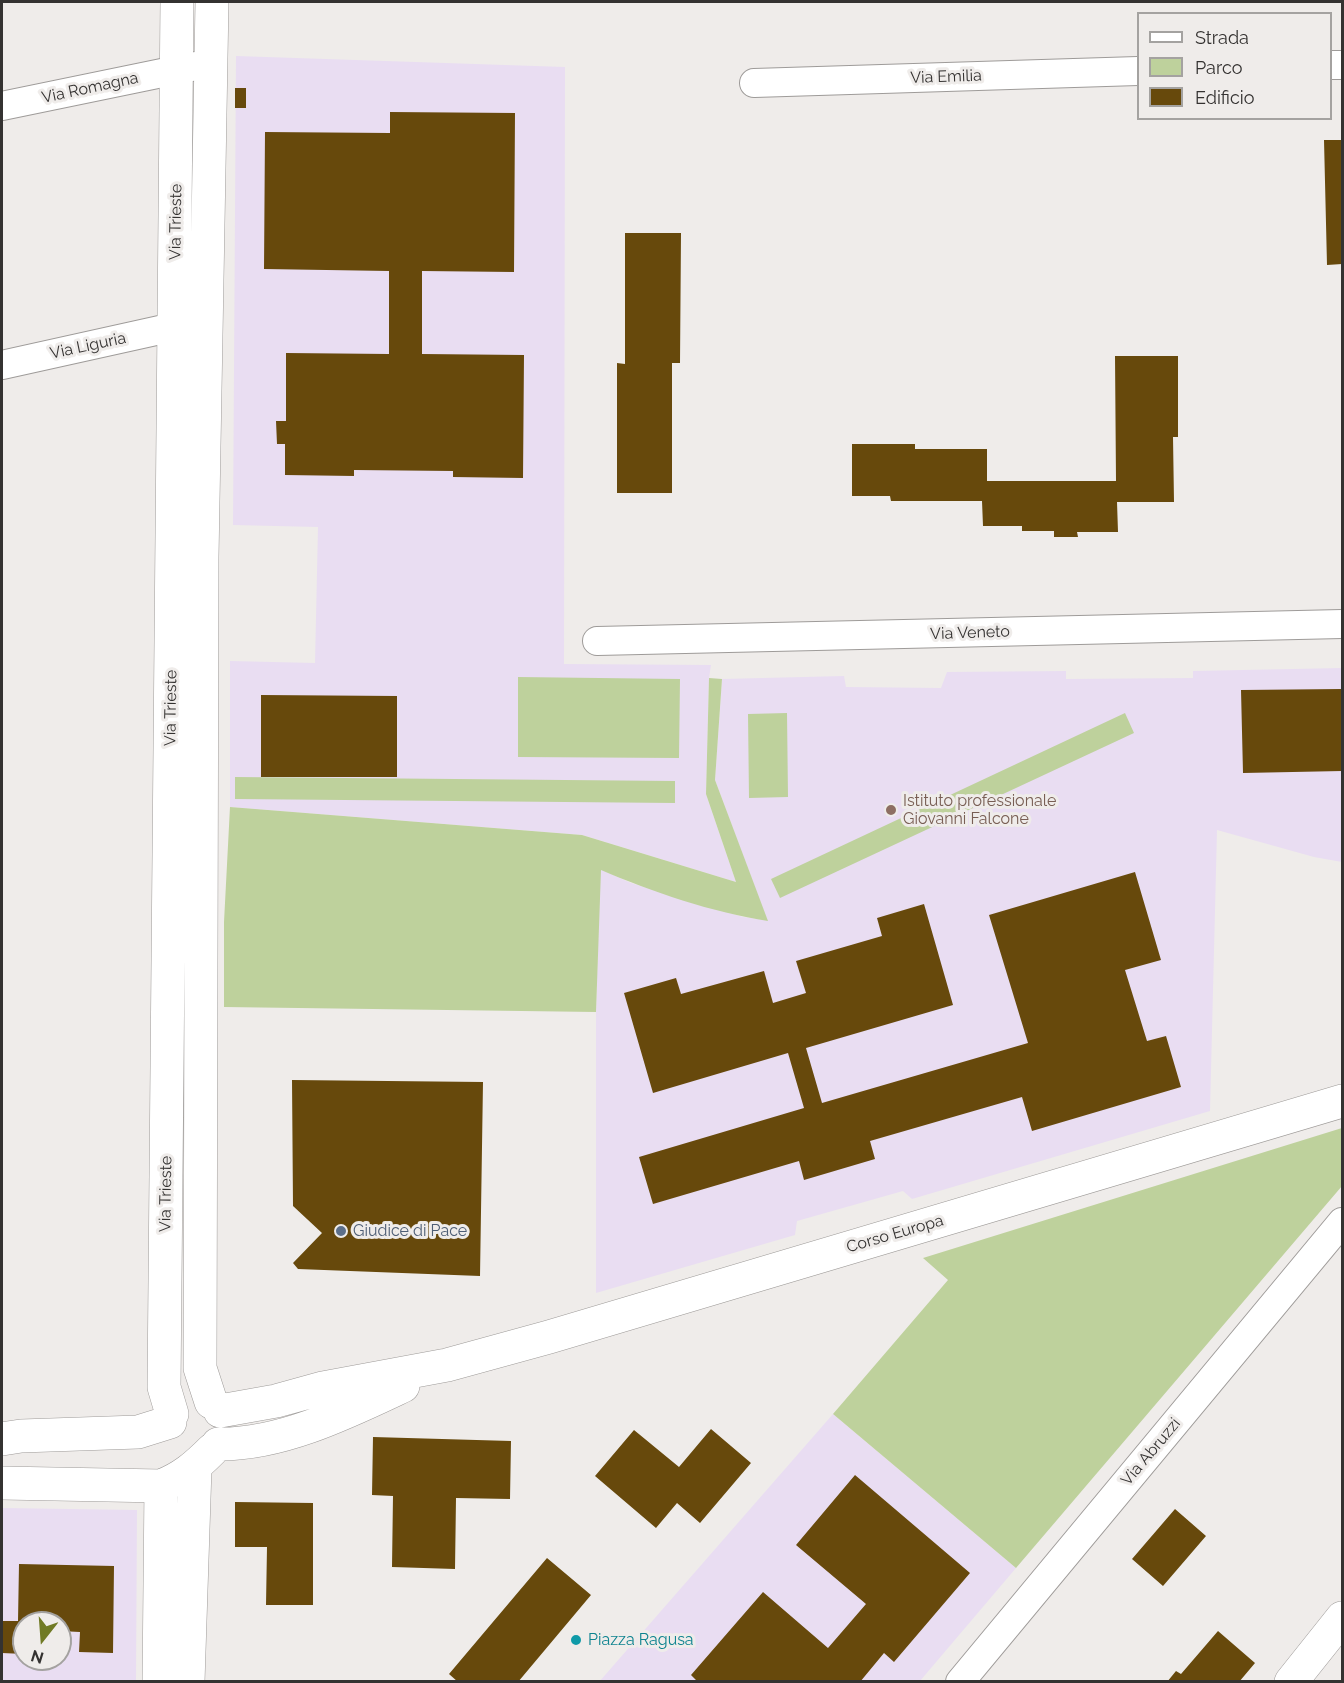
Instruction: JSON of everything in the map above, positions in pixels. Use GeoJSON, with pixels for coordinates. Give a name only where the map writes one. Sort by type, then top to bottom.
{"type":"FeatureCollection","features":[{"type":"Feature","properties":{"kind":"street","name":"Via Trieste"},"geometry":{"type":"LineString","coordinates":[[171,1418],[164,1387],[177,2]]}},
{"type":"Feature","properties":{"kind":"street","name":"Via Trieste"},"geometry":{"type":"LineString","coordinates":[[212,2],[202,557],[200,1368],[215,1406]]}},
{"type":"Feature","properties":{"kind":"street","name":"Via Romagna"},"geometry":{"type":"LineString","coordinates":[[2,106],[211,63]]}},
{"type":"Feature","properties":{"kind":"street","name":"Via Emilia"},"geometry":{"type":"LineString","coordinates":[[754,84],[1137,71]]}},
{"type":"Feature","properties":{"kind":"street","name":"Via Liguria"},"geometry":{"type":"LineString","coordinates":[[2,365],[206,320]]}},
{"type":"Feature","properties":{"kind":"street","name":"Via Veneto"},"geometry":{"type":"LineString","coordinates":[[597,641],[1342,624]]}},
{"type":"Feature","properties":{"kind":"street","name":"Corso Europa"},"geometry":{"type":"LineString","coordinates":[[447,1365],[1342,1101]]}},
{"type":"Feature","properties":{"kind":"street","name":"Via Abruzzi"},"geometry":{"type":"LineString","coordinates":[[960,1682],[1342,1222]]}},
{"type":"Feature","properties":{"kind":"street"},"geometry":{"type":"LineString","coordinates":[[215,1406],[276,1401],[323,1388],[447,1365]]}},
{"type":"Feature","properties":{"kind":"street"},"geometry":{"type":"LineString","coordinates":[[171,1418],[172,1440],[186,1452],[208,1454],[264,1441],[375,1399],[447,1365]]}},
{"type":"Feature","properties":{"kind":"street"},"geometry":{"type":"LineString","coordinates":[[2,1439],[21,1436],[138,1432],[171,1418],[185,1401],[193,1398],[202,1398],[215,1406],[224,1419],[225,1428],[223,1437],[208,1454],[176,1480],[161,1486],[2,1483]]}},
{"type":"Feature","properties":{"kind":"street"},"geometry":{"type":"LineString","coordinates":[[86,1434],[81,1451],[81,1470],[91,1484]]}},
{"type":"Feature","properties":{"kind":"street"},"geometry":{"type":"LineString","coordinates":[[188,1682],[208,1454]]}},
{"type":"Feature","properties":{"kind":"street"},"geometry":{"type":"LineString","coordinates":[[159,1682],[161,1486]]}},
{"type":"Feature","properties":{"kind":"street"},"geometry":{"type":"LineString","coordinates":[[1292,1682],[1342,1618]]}},
{"type":"Feature","properties":{"kind":"shaded area"},"geometry":{"type":"Polygon","coordinates":[[[236,56],[565,67],[564,664],[711,665],[706,794],[736,882],[582,835],[230,807],[230,661],[315,663],[318,527],[233,525],[236,56]]]}},
{"type":"Feature","properties":{"kind":"shaded area"},"geometry":{"type":"Polygon","coordinates":[[[1342,668],[1342,862],[1314,857],[1217,830],[1210,1111],[912,1199],[903,1191],[797,1221],[795,1235],[596,1293],[596,1012],[600,869],[631,883],[743,917],[767,920],[715,780],[722,679],[844,676],[846,687],[941,688],[947,672],[1066,671],[1066,679],[1193,678],[1193,671],[1342,668]]]}},
{"type":"Feature","properties":{"kind":"shaded area"},"geometry":{"type":"Polygon","coordinates":[[[833,1414],[1016,1568],[920,1681],[599,1682],[833,1414]]]}},
{"type":"Feature","properties":{"kind":"shaded area"},"geometry":{"type":"Polygon","coordinates":[[[2,1508],[137,1510],[136,1681],[2,1682],[2,1508]]]}},
{"type":"Feature","properties":{"kind":"green space"},"geometry":{"type":"Polygon","coordinates":[[[518,677],[680,679],[679,758],[518,757],[518,677]]]}},
{"type":"Feature","properties":{"kind":"green space"},"geometry":{"type":"Polygon","coordinates":[[[709,678],[722,679],[715,780],[768,921],[726,913],[683,900],[601,870],[596,1012],[224,1007],[224,922],[230,807],[582,835],[736,882],[706,794],[709,678]]]}},
{"type":"Feature","properties":{"kind":"green space"},"geometry":{"type":"Polygon","coordinates":[[[787,713],[788,797],[749,798],[748,714],[787,713]]]}},
{"type":"Feature","properties":{"kind":"green space"},"geometry":{"type":"Polygon","coordinates":[[[1125,713],[1134,733],[780,898],[771,879],[1125,713]]]}},
{"type":"Feature","properties":{"kind":"green space"},"geometry":{"type":"Polygon","coordinates":[[[235,777],[675,781],[675,803],[235,799],[235,777]]]}},
{"type":"Feature","properties":{"kind":"green space"},"geometry":{"type":"Polygon","coordinates":[[[1342,1128],[1342,1186],[1016,1568],[833,1414],[948,1280],[923,1258],[1342,1128]]]}},
{"type":"Feature","properties":{"kind":"building"},"geometry":{"type":"Polygon","coordinates":[[[235,88],[246,88],[246,108],[235,108],[235,88]]]}},
{"type":"Feature","properties":{"kind":"building"},"geometry":{"type":"Polygon","coordinates":[[[390,112],[515,113],[514,272],[422,271],[422,354],[524,355],[523,478],[453,477],[453,471],[354,470],[354,476],[285,475],[285,444],[277,444],[276,421],[286,421],[286,353],[389,354],[389,271],[264,269],[265,132],[390,133],[390,112]]]}},
{"type":"Feature","properties":{"kind":"building"},"geometry":{"type":"Polygon","coordinates":[[[1324,140],[1342,140],[1342,264],[1327,265],[1324,140]]]}},
{"type":"Feature","properties":{"kind":"building"},"geometry":{"type":"Polygon","coordinates":[[[625,233],[681,233],[680,363],[672,363],[672,493],[617,493],[617,363],[625,364],[625,233]]]}},
{"type":"Feature","properties":{"kind":"building"},"geometry":{"type":"Polygon","coordinates":[[[1115,356],[1178,356],[1178,437],[1173,437],[1174,502],[1117,502],[1118,532],[1077,532],[1078,537],[1054,537],[1054,531],[1022,531],[1022,526],[983,526],[982,501],[891,501],[890,496],[852,496],[852,444],[915,444],[915,449],[987,449],[987,481],[1116,481],[1115,356]]]}},
{"type":"Feature","properties":{"kind":"building"},"geometry":{"type":"Polygon","coordinates":[[[1342,689],[1342,771],[1243,773],[1241,690],[1342,689]]]}},
{"type":"Feature","properties":{"kind":"building"},"geometry":{"type":"Polygon","coordinates":[[[261,695],[397,696],[397,777],[261,777],[261,695]]]}},
{"type":"Feature","properties":{"kind":"building"},"geometry":{"type":"Polygon","coordinates":[[[1135,872],[1161,960],[1125,970],[1147,1041],[1166,1036],[1181,1087],[1032,1131],[1022,1097],[870,1141],[875,1159],[804,1180],[799,1161],[653,1204],[639,1157],[804,1108],[788,1053],[653,1093],[624,993],[676,978],[681,994],[764,971],[773,1003],[806,993],[796,961],[882,936],[877,918],[924,904],[953,1005],[806,1048],[822,1103],[1028,1043],[989,915],[1135,872]]]}},
{"type":"Feature","properties":{"kind":"building"},"geometry":{"type":"Polygon","coordinates":[[[292,1080],[483,1082],[480,1276],[298,1269],[293,1263],[322,1233],[293,1206],[292,1080]]]}},
{"type":"Feature","properties":{"kind":"building"},"geometry":{"type":"Polygon","coordinates":[[[711,1429],[751,1463],[700,1523],[677,1503],[656,1528],[595,1476],[634,1430],[679,1467],[711,1429]]]}},
{"type":"Feature","properties":{"kind":"building"},"geometry":{"type":"Polygon","coordinates":[[[373,1437],[511,1441],[510,1499],[456,1498],[455,1569],[392,1567],[393,1496],[372,1495],[373,1437]]]}},
{"type":"Feature","properties":{"kind":"building"},"geometry":{"type":"Polygon","coordinates":[[[855,1475],[970,1573],[894,1662],[884,1653],[860,1682],[698,1682],[691,1675],[763,1592],[828,1648],[866,1604],[796,1545],[855,1475]]]}},
{"type":"Feature","properties":{"kind":"building"},"geometry":{"type":"Polygon","coordinates":[[[235,1502],[313,1503],[313,1605],[266,1605],[267,1547],[235,1547],[235,1502]]]}},
{"type":"Feature","properties":{"kind":"building"},"geometry":{"type":"Polygon","coordinates":[[[1175,1509],[1206,1536],[1163,1586],[1132,1559],[1175,1509]]]}},
{"type":"Feature","properties":{"kind":"building"},"geometry":{"type":"Polygon","coordinates":[[[547,1558],[591,1595],[518,1682],[458,1682],[449,1674],[547,1558]]]}},
{"type":"Feature","properties":{"kind":"building"},"geometry":{"type":"Polygon","coordinates":[[[19,1564],[114,1566],[113,1653],[79,1652],[80,1632],[72,1632],[72,1611],[18,1611],[19,1564]]]}},
{"type":"Feature","properties":{"kind":"building"},"geometry":{"type":"Polygon","coordinates":[[[2,1621],[12,1621],[12,1653],[2,1653],[2,1621]]]}},
{"type":"Feature","properties":{"kind":"building"},"geometry":{"type":"Polygon","coordinates":[[[1218,1631],[1255,1663],[1239,1682],[1167,1682],[1176,1671],[1181,1674],[1218,1631]]]}},
{"type":"Feature","properties":{"kind":"place","name":"Istituto professionale Giovanni Falcone"},"geometry":{"type":"Point","coordinates":[891,810]}},
{"type":"Feature","properties":{"kind":"place","name":"Giudice di Pace"},"geometry":{"type":"Point","coordinates":[341,1231]}},
{"type":"Feature","properties":{"kind":"place","name":"Piazza Ragusa"},"geometry":{"type":"Point","coordinates":[576,1640]}}]}
